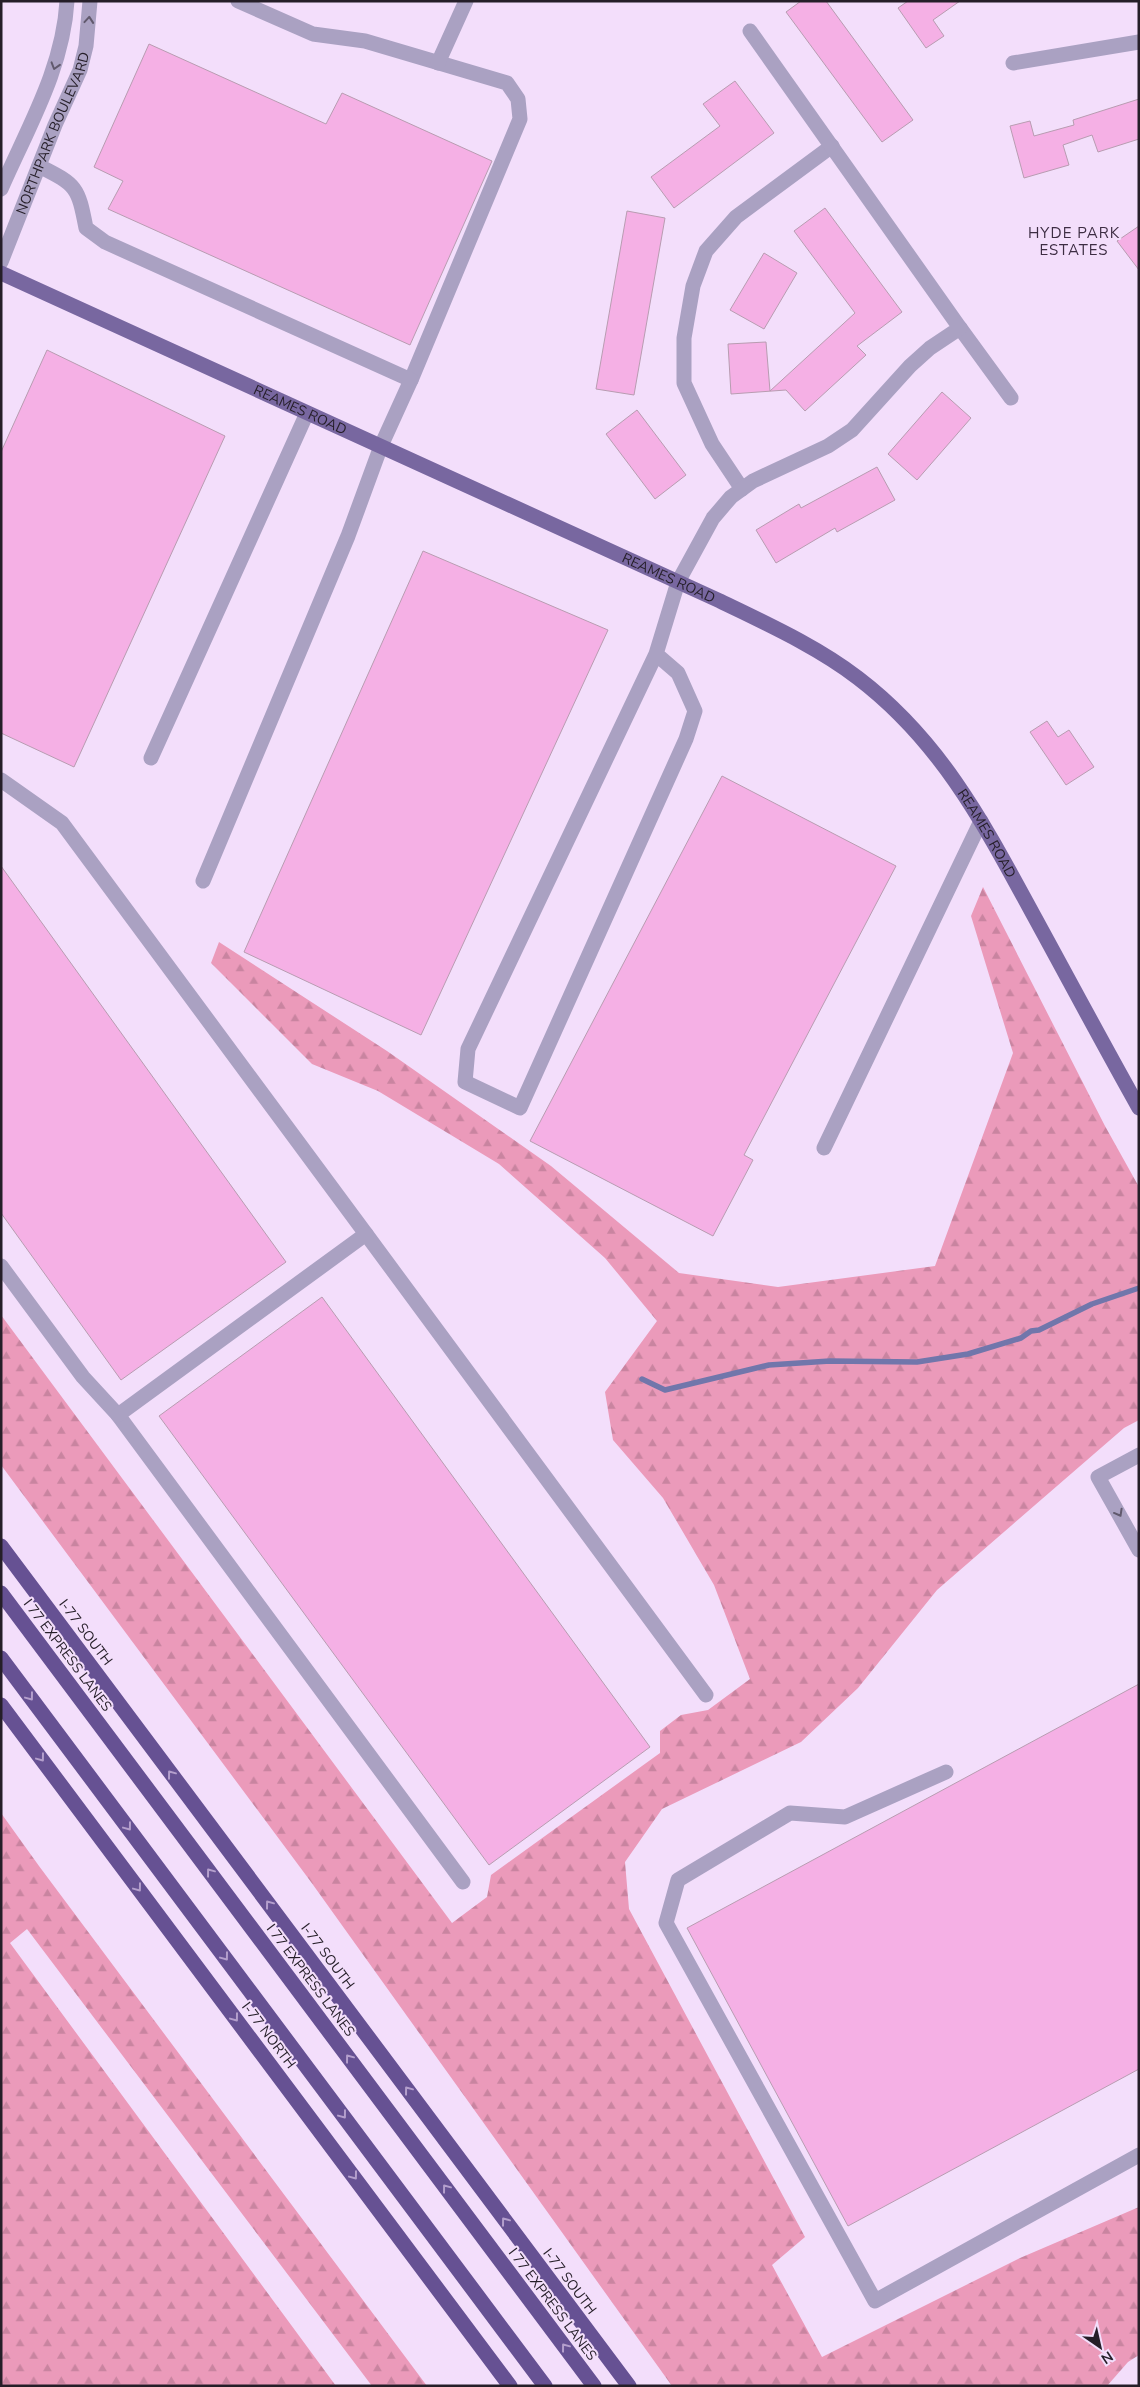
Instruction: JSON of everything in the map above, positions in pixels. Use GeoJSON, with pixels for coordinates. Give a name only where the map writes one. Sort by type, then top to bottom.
{"type":"FeatureCollection","features":[{"type":"Feature","properties":{"kind":"highway","name":"I-77 SOUTH"},"geometry":{"type":"LineString","coordinates":[[1,1546],[629,2386]]}},
{"type":"Feature","properties":{"kind":"highway","name":"I 77 EXPRESS LANES"},"geometry":{"type":"LineString","coordinates":[[1,1593],[594,2386]]}},
{"type":"Feature","properties":{"kind":"highway"},"geometry":{"type":"LineString","coordinates":[[1,1658],[545,2386]]}},
{"type":"Feature","properties":{"kind":"highway","name":"I-77 NORTH"},"geometry":{"type":"LineString","coordinates":[[1,1705],[510,2386]]}},
{"type":"Feature","properties":{"kind":"main road","name":"REAMES ROAD"},"geometry":{"type":"LineString","coordinates":[[1,273],[678,582],[778,630],[821,653],[859,678],[903,717],[941,760],[980,821],[1136,1098]]}},
{"type":"Feature","properties":{"kind":"street","name":"NORTHPARK BOULEVARD"},"geometry":{"type":"LineString","coordinates":[[1,189],[56,64],[62,40],[66,1]]}},
{"type":"Feature","properties":{"kind":"street","name":"NORTHPARK BOULEVARD"},"geometry":{"type":"LineString","coordinates":[[1,262],[80,70],[86,46],[90,1]]}},
{"type":"Feature","properties":{"kind":"street"},"geometry":{"type":"LineString","coordinates":[[202,881],[348,536],[381,446],[411,380],[520,119],[518,99],[507,83],[365,41],[313,34],[238,1]]}},
{"type":"Feature","properties":{"kind":"street"},"geometry":{"type":"LineString","coordinates":[[438,63],[466,1]]}},
{"type":"Feature","properties":{"kind":"street"},"geometry":{"type":"LineString","coordinates":[[750,31],[1011,398]]}},
{"type":"Feature","properties":{"kind":"street"},"geometry":{"type":"LineString","coordinates":[[1013,63],[1139,42]]}},
{"type":"Feature","properties":{"kind":"street"},"geometry":{"type":"LineString","coordinates":[[742,489],[712,444],[684,383],[684,338],[693,286],[706,251],[736,217],[832,146]]}},
{"type":"Feature","properties":{"kind":"street"},"geometry":{"type":"LineString","coordinates":[[39,166],[66,180],[79,194],[86,228],[105,242],[411,380]]}},
{"type":"Feature","properties":{"kind":"street"},"geometry":{"type":"LineString","coordinates":[[656,654],[678,673],[695,711],[686,738],[520,1108],[465,1082],[468,1050],[656,654],[678,582],[713,518],[731,497],[753,481],[828,446],[852,430],[910,366],[930,348],[960,328]]}},
{"type":"Feature","properties":{"kind":"street"},"geometry":{"type":"LineString","coordinates":[[151,758],[307,412]]}},
{"type":"Feature","properties":{"kind":"street"},"geometry":{"type":"LineString","coordinates":[[1,780],[62,823],[706,1695]]}},
{"type":"Feature","properties":{"kind":"street"},"geometry":{"type":"LineString","coordinates":[[824,1148],[980,821]]}},
{"type":"Feature","properties":{"kind":"street"},"geometry":{"type":"LineString","coordinates":[[118,1415],[366,1234]]}},
{"type":"Feature","properties":{"kind":"street"},"geometry":{"type":"LineString","coordinates":[[1,1266],[83,1377],[118,1415],[463,1882]]}},
{"type":"Feature","properties":{"kind":"street"},"geometry":{"type":"LineString","coordinates":[[1139,1455],[1098,1477],[1139,1550]]}},
{"type":"Feature","properties":{"kind":"street"},"geometry":{"type":"LineString","coordinates":[[946,1772],[845,1816],[790,1813],[678,1880],[666,1923],[875,2301],[1139,2155]]}},
{"type":"Feature","properties":{"kind":"green space"},"geometry":{"type":"Polygon","coordinates":[[[983,887],[1105,1126],[1139,1187],[1139,1420],[1124,1428],[937,1590],[858,1688],[801,1742],[662,1809],[625,1862],[629,1909],[805,2237],[772,2265],[822,2357],[1020,2258],[1139,2207],[1139,2355],[1128,2362],[1107,2386],[672,2386],[311,1882],[1,1465],[1,1315],[452,1923],[487,1897],[491,1875],[660,1753],[660,1731],[681,1715],[708,1710],[750,1679],[714,1585],[663,1498],[613,1440],[605,1392],[657,1321],[605,1258],[499,1164],[378,1091],[312,1064],[211,963],[219,942],[387,1051],[551,1166],[679,1273],[778,1287],[935,1266],[1013,1053],[971,916],[983,887]]]}},
{"type":"Feature","properties":{"kind":"green space"},"geometry":{"type":"Polygon","coordinates":[[[1,1813],[427,2386],[372,2386],[27,1929],[10,1943],[336,2386],[1,2386],[1,1813]]]}},
{"type":"Feature","properties":{"kind":"building"},"geometry":{"type":"Polygon","coordinates":[[[801,1],[826,1],[913,120],[882,142],[786,12],[801,1]]]}},
{"type":"Feature","properties":{"kind":"building"},"geometry":{"type":"Polygon","coordinates":[[[908,1],[960,1],[933,20],[944,36],[926,48],[898,8],[908,1]]]}},
{"type":"Feature","properties":{"kind":"building"},"geometry":{"type":"Polygon","coordinates":[[[149,44],[326,124],[342,93],[492,161],[410,345],[108,209],[123,181],[94,167],[149,44]]]}},
{"type":"Feature","properties":{"kind":"building"},"geometry":{"type":"Polygon","coordinates":[[[735,81],[774,133],[674,208],[651,177],[720,126],[703,104],[735,81]]]}},
{"type":"Feature","properties":{"kind":"building"},"geometry":{"type":"Polygon","coordinates":[[[1139,99],[1139,139],[1098,152],[1092,135],[1063,145],[1069,165],[1024,178],[1010,126],[1030,121],[1034,136],[1074,125],[1073,120],[1139,99]]]}},
{"type":"Feature","properties":{"kind":"building"},"geometry":{"type":"Polygon","coordinates":[[[825,208],[902,312],[857,346],[866,355],[805,411],[786,390],[731,394],[728,344],[766,342],[770,391],[855,313],[794,231],[825,208]]]}},
{"type":"Feature","properties":{"kind":"building"},"geometry":{"type":"Polygon","coordinates":[[[627,211],[665,218],[634,395],[596,389],[627,211]]]}},
{"type":"Feature","properties":{"kind":"building"},"geometry":{"type":"Polygon","coordinates":[[[1139,226],[1139,270],[1117,241],[1139,226]]]}},
{"type":"Feature","properties":{"kind":"building"},"geometry":{"type":"Polygon","coordinates":[[[764,253],[797,273],[764,329],[730,310],[764,253]]]}},
{"type":"Feature","properties":{"kind":"building"},"geometry":{"type":"Polygon","coordinates":[[[47,350],[225,436],[74,767],[1,733],[1,452],[47,350]]]}},
{"type":"Feature","properties":{"kind":"building"},"geometry":{"type":"Polygon","coordinates":[[[942,392],[971,418],[917,480],[888,454],[942,392]]]}},
{"type":"Feature","properties":{"kind":"building"},"geometry":{"type":"Polygon","coordinates":[[[637,410],[686,475],[655,499],[606,434],[637,410]]]}},
{"type":"Feature","properties":{"kind":"building"},"geometry":{"type":"Polygon","coordinates":[[[877,467],[895,500],[837,532],[835,528],[776,563],[756,530],[799,504],[801,508],[877,467]]]}},
{"type":"Feature","properties":{"kind":"building"},"geometry":{"type":"Polygon","coordinates":[[[423,551],[608,630],[421,1035],[244,952],[423,551]]]}},
{"type":"Feature","properties":{"kind":"building"},"geometry":{"type":"Polygon","coordinates":[[[1047,721],[1058,737],[1069,730],[1094,767],[1066,785],[1030,732],[1047,721]]]}},
{"type":"Feature","properties":{"kind":"building"},"geometry":{"type":"Polygon","coordinates":[[[722,776],[896,866],[744,1155],[753,1160],[713,1236],[530,1141],[722,776]]]}},
{"type":"Feature","properties":{"kind":"building"},"geometry":{"type":"Polygon","coordinates":[[[1,866],[286,1262],[121,1380],[1,1213],[1,866]]]}},
{"type":"Feature","properties":{"kind":"building"},"geometry":{"type":"Polygon","coordinates":[[[322,1297],[650,1747],[489,1865],[159,1416],[322,1297]]]}},
{"type":"Feature","properties":{"kind":"building"},"geometry":{"type":"Polygon","coordinates":[[[1139,1684],[1139,2069],[848,2226],[687,1928],[1139,1684]]]}},
{"type":"Feature","properties":{"kind":"waterway"},"geometry":{"type":"LineString","coordinates":[[642,1379],[665,1390],[769,1365],[830,1361],[917,1362],[968,1354],[1021,1338],[1031,1331],[1039,1330],[1092,1304],[1139,1288]]}},
{"type":"Feature","properties":{"kind":"district","name":"HYDE PARK ESTATES"},"geometry":{"type":"Point","coordinates":[1074,242]}}]}
